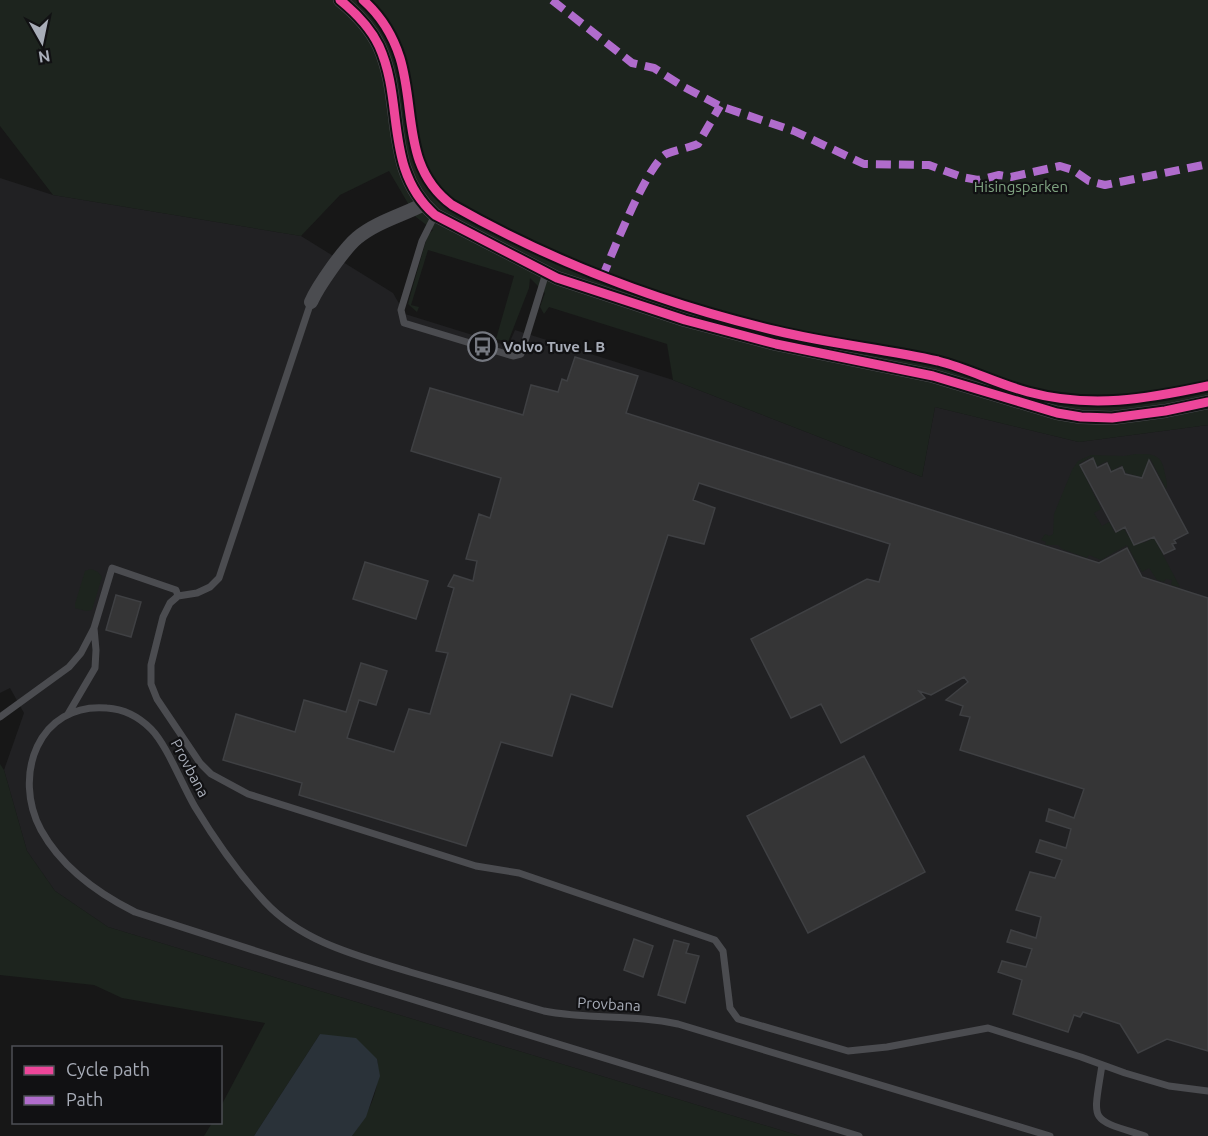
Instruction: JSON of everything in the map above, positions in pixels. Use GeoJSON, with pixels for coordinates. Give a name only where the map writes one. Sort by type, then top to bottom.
{"type":"FeatureCollection","features":[{"type":"Feature","properties":{"kind":"street"},"geometry":{"type":"LineString","coordinates":[[340,0],[362,19],[374,36],[383,56],[402,163],[410,182],[424,204],[435,215],[546,273],[715,329],[797,349],[933,376],[1057,413],[1081,417],[1112,418],[1165,411],[1208,402]]}},
{"type":"Feature","properties":{"kind":"street"},"geometry":{"type":"LineString","coordinates":[[311,302],[346,250],[358,237],[424,204]]}},
{"type":"Feature","properties":{"kind":"lane"},"geometry":{"type":"LineString","coordinates":[[435,215],[422,241],[401,310],[404,323],[513,356],[521,354],[546,273]]}},
{"type":"Feature","properties":{"kind":"lane"},"geometry":{"type":"LineString","coordinates":[[311,302],[219,578],[210,587],[197,593],[178,596],[170,603],[163,617],[151,665],[152,684],[157,699],[200,763],[211,774],[248,794],[477,866],[519,873],[715,940],[723,951],[730,1008],[738,1018],[848,1051],[887,1047],[988,1028],[1169,1086],[1208,1091]]}},
{"type":"Feature","properties":{"kind":"lane"},"geometry":{"type":"LineString","coordinates":[[0,717],[69,667],[81,653],[94,628],[112,568],[176,590],[178,596]]}},
{"type":"Feature","properties":{"kind":"lane"},"geometry":{"type":"LineString","coordinates":[[68,714],[94,668],[96,650],[94,628]]}},
{"type":"Feature","properties":{"kind":"lane","name":"Provbana"},"geometry":{"type":"LineString","coordinates":[[860,1136],[155,920],[113,902],[87,883],[64,861],[40,828],[32,805],[29,778],[33,756],[47,730],[68,714],[88,708],[116,710],[132,716],[151,729],[159,739],[196,808],[264,901],[291,925],[331,946],[544,1011],[578,1016],[648,1019],[678,1024],[1050,1136]]}},
{"type":"Feature","properties":{"kind":"lane"},"geometry":{"type":"LineString","coordinates":[[1102,1065],[1096,1100],[1098,1117],[1109,1125],[1145,1136]]}},
{"type":"Feature","properties":{"kind":"shaded area"},"geometry":{"type":"Polygon","coordinates":[[[0,178],[53,195],[301,236],[393,293],[405,314],[508,346],[515,330],[673,380],[922,477],[935,407],[1079,442],[1208,425],[1208,1136],[800,1136],[108,927],[55,891],[27,851],[4,770],[24,713],[10,688],[0,693],[0,178]]]}},
{"type":"Feature","properties":{"kind":"shaded area"},"geometry":{"type":"Polygon","coordinates":[[[320,1034],[356,1038],[377,1059],[380,1076],[366,1117],[352,1136],[254,1136],[320,1034]]]}},
{"type":"Feature","properties":{"kind":"green space","name":"Hisingsparken"},"geometry":{"type":"Polygon","coordinates":[[[0,0],[1208,0],[1208,425],[1079,442],[935,407],[922,477],[673,380],[667,344],[549,307],[544,314],[540,307],[545,293],[530,278],[529,288],[508,342],[496,339],[514,276],[428,250],[411,305],[419,307],[417,312],[408,304],[428,235],[433,230],[416,217],[389,171],[340,195],[301,236],[53,195],[0,126],[0,0]]]}},
{"type":"Feature","properties":{"kind":"green space"},"geometry":{"type":"Polygon","coordinates":[[[1091,455],[1152,455],[1162,462],[1167,483],[1166,489],[1150,458],[1142,477],[1126,473],[1122,465],[1112,471],[1107,461],[1097,466],[1092,456],[1079,464],[1101,509],[1094,513],[1102,526],[1109,522],[1115,533],[1124,529],[1129,537],[1137,534],[1143,543],[1154,538],[1180,587],[1171,585],[1172,580],[1166,579],[1164,582],[1157,580],[1149,568],[1142,572],[1127,545],[1101,560],[1089,555],[1087,558],[1062,549],[1058,545],[1045,545],[1046,542],[1041,540],[1045,534],[1050,536],[1053,534],[1054,514],[1078,461],[1091,455]]]}},
{"type":"Feature","properties":{"kind":"green space"},"geometry":{"type":"Polygon","coordinates":[[[91,569],[102,577],[92,610],[86,611],[75,608],[75,604],[85,571],[91,569]]]}},
{"type":"Feature","properties":{"kind":"green space"},"geometry":{"type":"Polygon","coordinates":[[[0,764],[4,770],[27,851],[55,891],[108,927],[800,1136],[352,1136],[373,1100],[378,1080],[377,1059],[320,1034],[254,1136],[204,1136],[211,1124],[222,1124],[222,1104],[265,1023],[122,998],[94,985],[0,975],[0,764]]]}},
{"type":"Feature","properties":{"kind":"building"},"geometry":{"type":"Polygon","coordinates":[[[575,357],[638,376],[626,413],[1099,563],[1127,548],[1142,577],[1208,598],[1208,1051],[1167,1039],[1138,1053],[1120,1024],[1083,1012],[1080,1017],[1074,1015],[1068,1032],[1013,1014],[1022,980],[998,972],[1002,961],[1026,967],[1032,949],[1007,942],[1011,930],[1036,938],[1041,917],[1016,910],[1030,872],[1055,878],[1062,860],[1036,852],[1040,840],[1066,848],[1071,829],[1046,821],[1049,809],[1074,818],[1084,789],[960,750],[970,717],[960,715],[963,706],[946,700],[968,682],[964,677],[931,695],[919,691],[925,698],[841,743],[821,704],[791,718],[751,639],[867,579],[879,582],[890,544],[699,483],[693,500],[715,508],[704,544],[668,535],[612,707],[571,694],[552,756],[501,742],[466,846],[299,795],[302,783],[223,760],[236,714],[295,732],[304,700],[346,712],[361,663],[387,671],[376,705],[359,700],[347,738],[394,752],[409,709],[430,714],[448,653],[436,651],[454,588],[448,586],[454,575],[473,581],[477,561],[466,559],[479,514],[490,518],[501,478],[411,451],[430,388],[523,415],[531,385],[558,392],[562,379],[567,381],[575,357]]]}},
{"type":"Feature","properties":{"kind":"building"},"geometry":{"type":"Polygon","coordinates":[[[1093,458],[1097,468],[1107,463],[1111,472],[1122,467],[1125,474],[1142,478],[1149,460],[1188,533],[1174,540],[1176,543],[1172,544],[1175,549],[1164,554],[1154,537],[1134,545],[1125,527],[1116,532],[1080,465],[1093,458]]]}},
{"type":"Feature","properties":{"kind":"building"},"geometry":{"type":"Polygon","coordinates":[[[365,562],[428,581],[416,619],[353,599],[365,562]]]}},
{"type":"Feature","properties":{"kind":"building"},"geometry":{"type":"Polygon","coordinates":[[[116,595],[141,602],[131,637],[106,630],[116,595]]]}},
{"type":"Feature","properties":{"kind":"building"},"geometry":{"type":"Polygon","coordinates":[[[864,756],[925,872],[808,933],[747,816],[864,756]]]}},
{"type":"Feature","properties":{"kind":"building"},"geometry":{"type":"Polygon","coordinates":[[[634,939],[653,946],[643,977],[624,970],[634,939]]]}},
{"type":"Feature","properties":{"kind":"building"},"geometry":{"type":"Polygon","coordinates":[[[674,940],[689,944],[686,953],[699,956],[685,1003],[658,995],[674,940]]]}},
{"type":"Feature","properties":{"kind":"marked path"},"geometry":{"type":"LineString","coordinates":[[552,0],[632,63],[654,68],[720,106],[794,131],[864,164],[929,165],[962,177],[978,180],[999,175],[1011,177],[1060,166],[1073,170],[1089,181],[1105,185],[1208,164]]}},
{"type":"Feature","properties":{"kind":"marked path"},"geometry":{"type":"LineString","coordinates":[[602,278],[649,175],[666,154],[698,144],[720,106]]}},
{"type":"Feature","properties":{"kind":"cycle path"},"geometry":{"type":"LineString","coordinates":[[340,0],[362,21],[379,46],[387,68],[401,156],[408,177],[419,197],[435,215],[557,278],[685,320],[776,344],[933,376],[1057,413],[1081,417],[1112,418],[1165,411],[1208,402]]}},
{"type":"Feature","properties":{"kind":"cycle path"},"geometry":{"type":"LineString","coordinates":[[363,0],[390,34],[400,58],[413,138],[425,174],[436,190],[452,205],[530,245],[610,280],[692,308],[797,336],[938,361],[1017,389],[1051,397],[1074,400],[1119,400],[1163,395],[1208,386]]}},
{"type":"Feature","properties":{"kind":"place","name":"Volvo Tuve L B"},"geometry":{"type":"Point","coordinates":[482,346]}}]}
